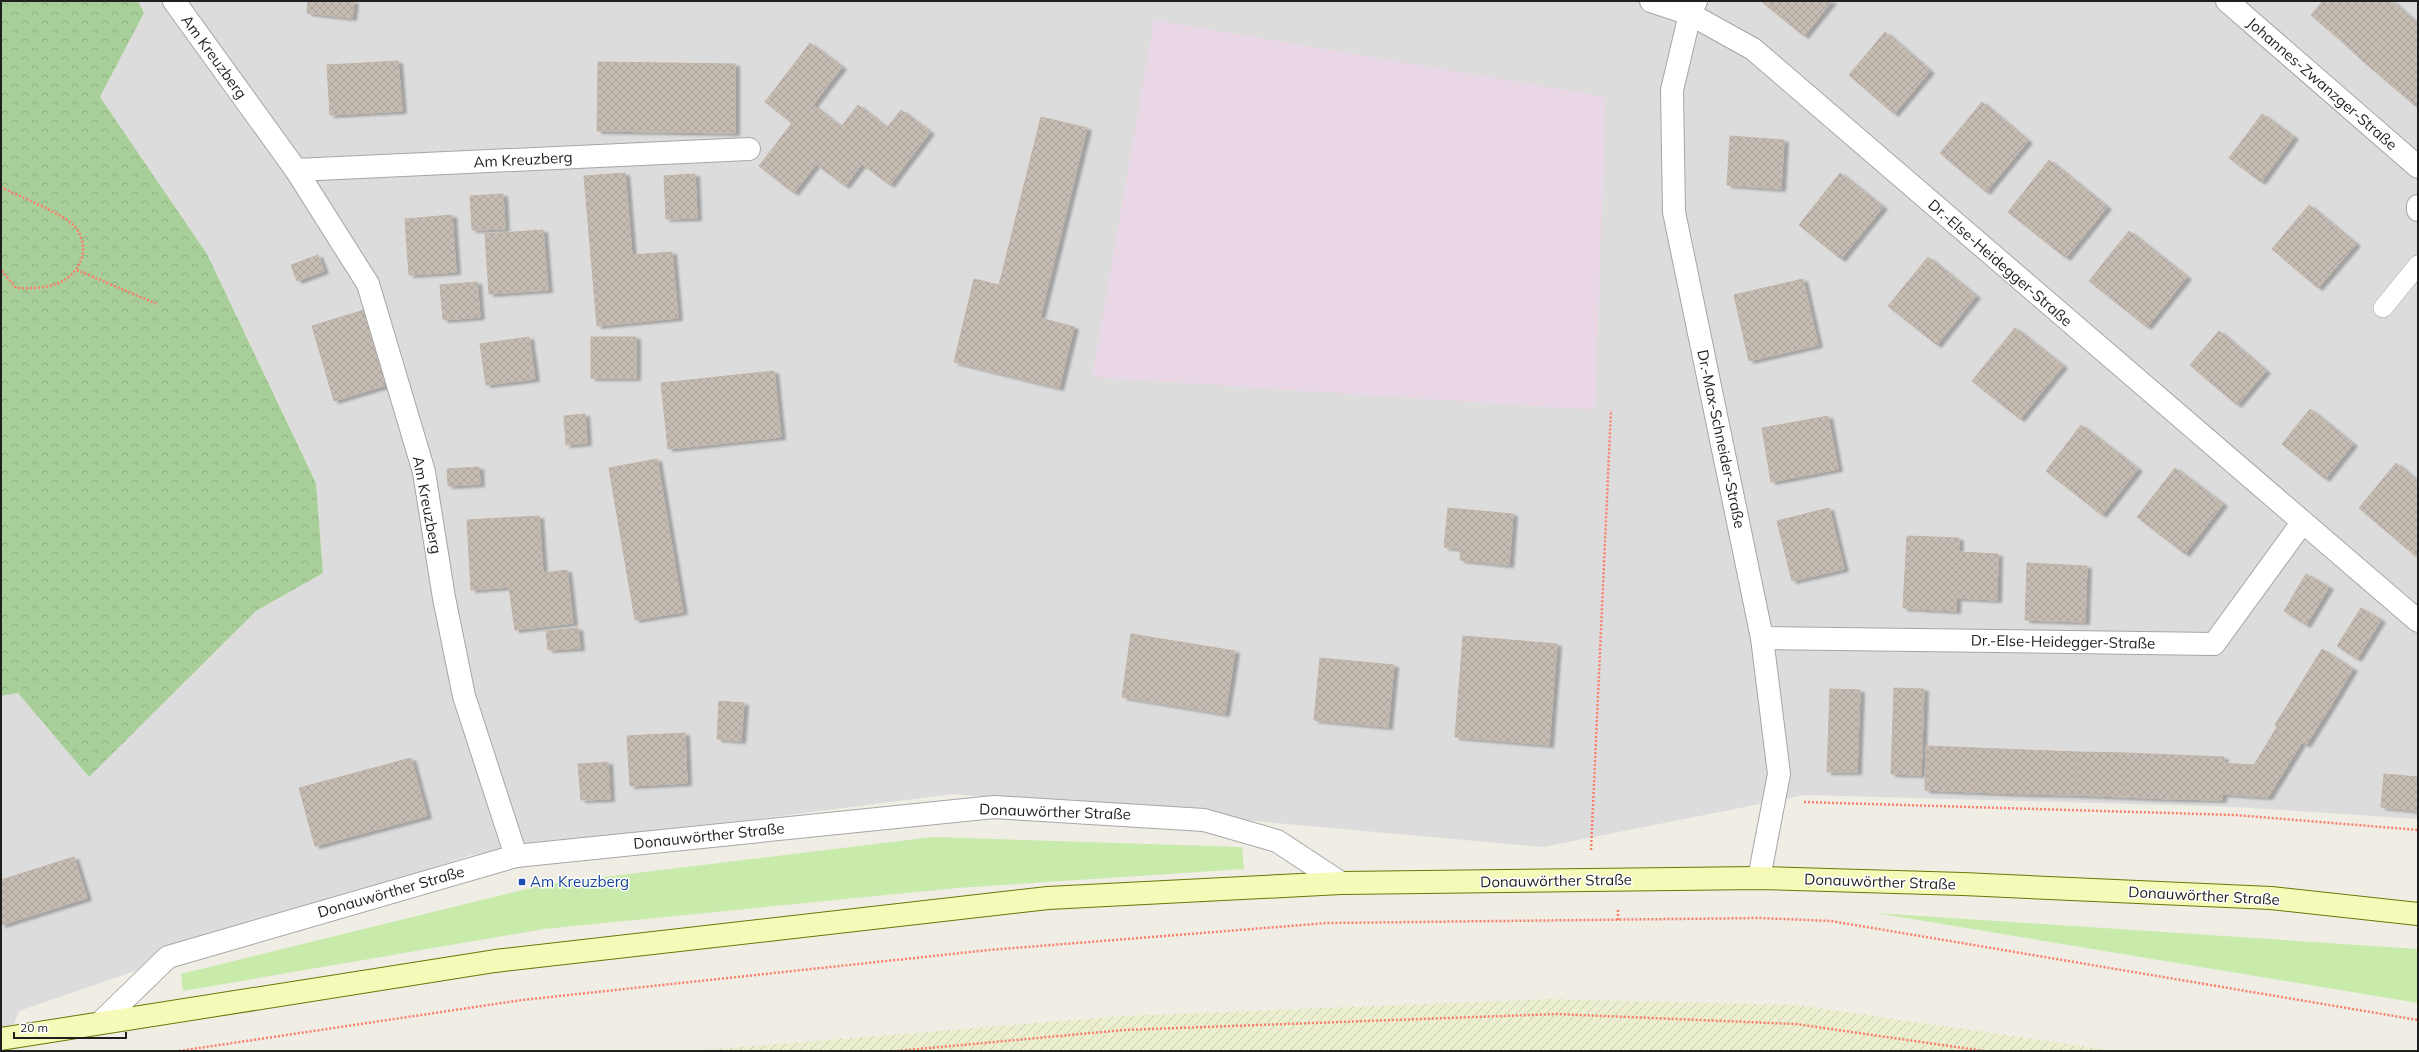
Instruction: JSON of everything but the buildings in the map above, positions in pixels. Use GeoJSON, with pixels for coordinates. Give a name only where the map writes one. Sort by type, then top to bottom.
{"type":"FeatureCollection","features":[{"type":"Feature","properties":{"kind":"main road","name":"Donauwörther Straße"},"geometry":{"type":"LineString","coordinates":[[1,1038],[495,961],[1048,898],[1341,883],[1759,878],[1971,885],[2271,898],[2418,914]]}},
{"type":"Feature","properties":{"kind":"street","name":"Am Kreuzberg"},"geometry":{"type":"LineString","coordinates":[[174,1],[296,170],[368,284],[424,472],[444,598],[464,696],[516,856]]}},
{"type":"Feature","properties":{"kind":"street","name":"Dr.-Else-Heidegger-Straße"},"geometry":{"type":"LineString","coordinates":[[1651,1],[1693,8],[1753,50],[2418,621]]}},
{"type":"Feature","properties":{"kind":"street","name":"Johannes-Zwanzger-Straße"},"geometry":{"type":"LineString","coordinates":[[2227,1],[2418,167]]}},
{"type":"Feature","properties":{"kind":"street","name":"Dr.-Max-Schneider-Straße"},"geometry":{"type":"LineString","coordinates":[[1693,8],[1672,90],[1674,212],[1762,638],[1779,774],[1759,878]]}},
{"type":"Feature","properties":{"kind":"street","name":"Am Kreuzberg"},"geometry":{"type":"LineString","coordinates":[[296,170],[749,149]]}},
{"type":"Feature","properties":{"kind":"street","name":"Dr.-Else-Heidegger-Straße"},"geometry":{"type":"LineString","coordinates":[[1762,638],[2214,644],[2302,522]]}},
{"type":"Feature","properties":{"kind":"street","name":"Donauwörther Straße"},"geometry":{"type":"LineString","coordinates":[[101,1022],[168,957],[516,856],[994,807],[1204,820],[1277,841],[1341,883]]}},
{"type":"Feature","properties":{"kind":"lane"},"geometry":{"type":"LineString","coordinates":[[2383,308],[2418,265]]}},
{"type":"Feature","properties":{"kind":"path"},"geometry":{"type":"LineString","coordinates":[[1,187],[43,206],[76,228],[84,249],[77,270],[61,282],[39,289],[16,288],[1,270]]}},
{"type":"Feature","properties":{"kind":"path"},"geometry":{"type":"LineString","coordinates":[[77,270],[157,304]]}},
{"type":"Feature","properties":{"kind":"path"},"geometry":{"type":"LineString","coordinates":[[1590,880],[1611,410]]}},
{"type":"Feature","properties":{"kind":"path"},"geometry":{"type":"LineString","coordinates":[[1774,801],[2235,815],[2418,830]]}},
{"type":"Feature","properties":{"kind":"path"},"geometry":{"type":"LineString","coordinates":[[180,1051],[522,1000],[989,950],[1327,923],[1760,918],[1831,921],[2246,993],[2418,1020]]}},
{"type":"Feature","properties":{"kind":"path"},"geometry":{"type":"LineString","coordinates":[[897,1051],[1124,1030],[1556,1014],[1796,1024],[1984,1051]]}},
{"type":"Feature","properties":{"kind":"shaded area"},"geometry":{"type":"Polygon","coordinates":[[[138,1],[2418,1],[2418,819],[2238,807],[1805,795],[1543,847],[954,794],[471,855],[19,1011],[4,1051],[1,1051],[1,696],[18,693],[89,777],[256,611],[323,573],[316,482],[207,254],[100,97],[144,13],[138,1]]]}},
{"type":"Feature","properties":{"kind":"shaded area"},"geometry":{"type":"Polygon","coordinates":[[[1154,20],[1606,97],[1595,410],[1092,377],[1154,20]]]}},
{"type":"Feature","properties":{"kind":"green space"},"geometry":{"type":"Polygon","coordinates":[[[1,1],[138,1],[144,13],[100,97],[207,254],[316,483],[323,573],[256,611],[89,777],[18,693],[1,696],[1,1]]]}},
{"type":"Feature","properties":{"kind":"green space"},"geometry":{"type":"Polygon","coordinates":[[[933,837],[1242,847],[1244,869],[957,888],[544,929],[183,991],[181,974],[547,884],[933,837]]]}},
{"type":"Feature","properties":{"kind":"green space"},"geometry":{"type":"Polygon","coordinates":[[[1876,913],[2418,949],[2418,1003],[1876,913]]]}},
{"type":"Feature","properties":{"kind":"green space"},"geometry":{"type":"Polygon","coordinates":[[[1552,999],[1797,1005],[2117,1051],[691,1051],[1121,1016],[1552,999]]]}},
{"type":"Feature","properties":{"kind":"place","name":"Am Kreuzberg"},"geometry":{"type":"Point","coordinates":[522,882]}}]}
